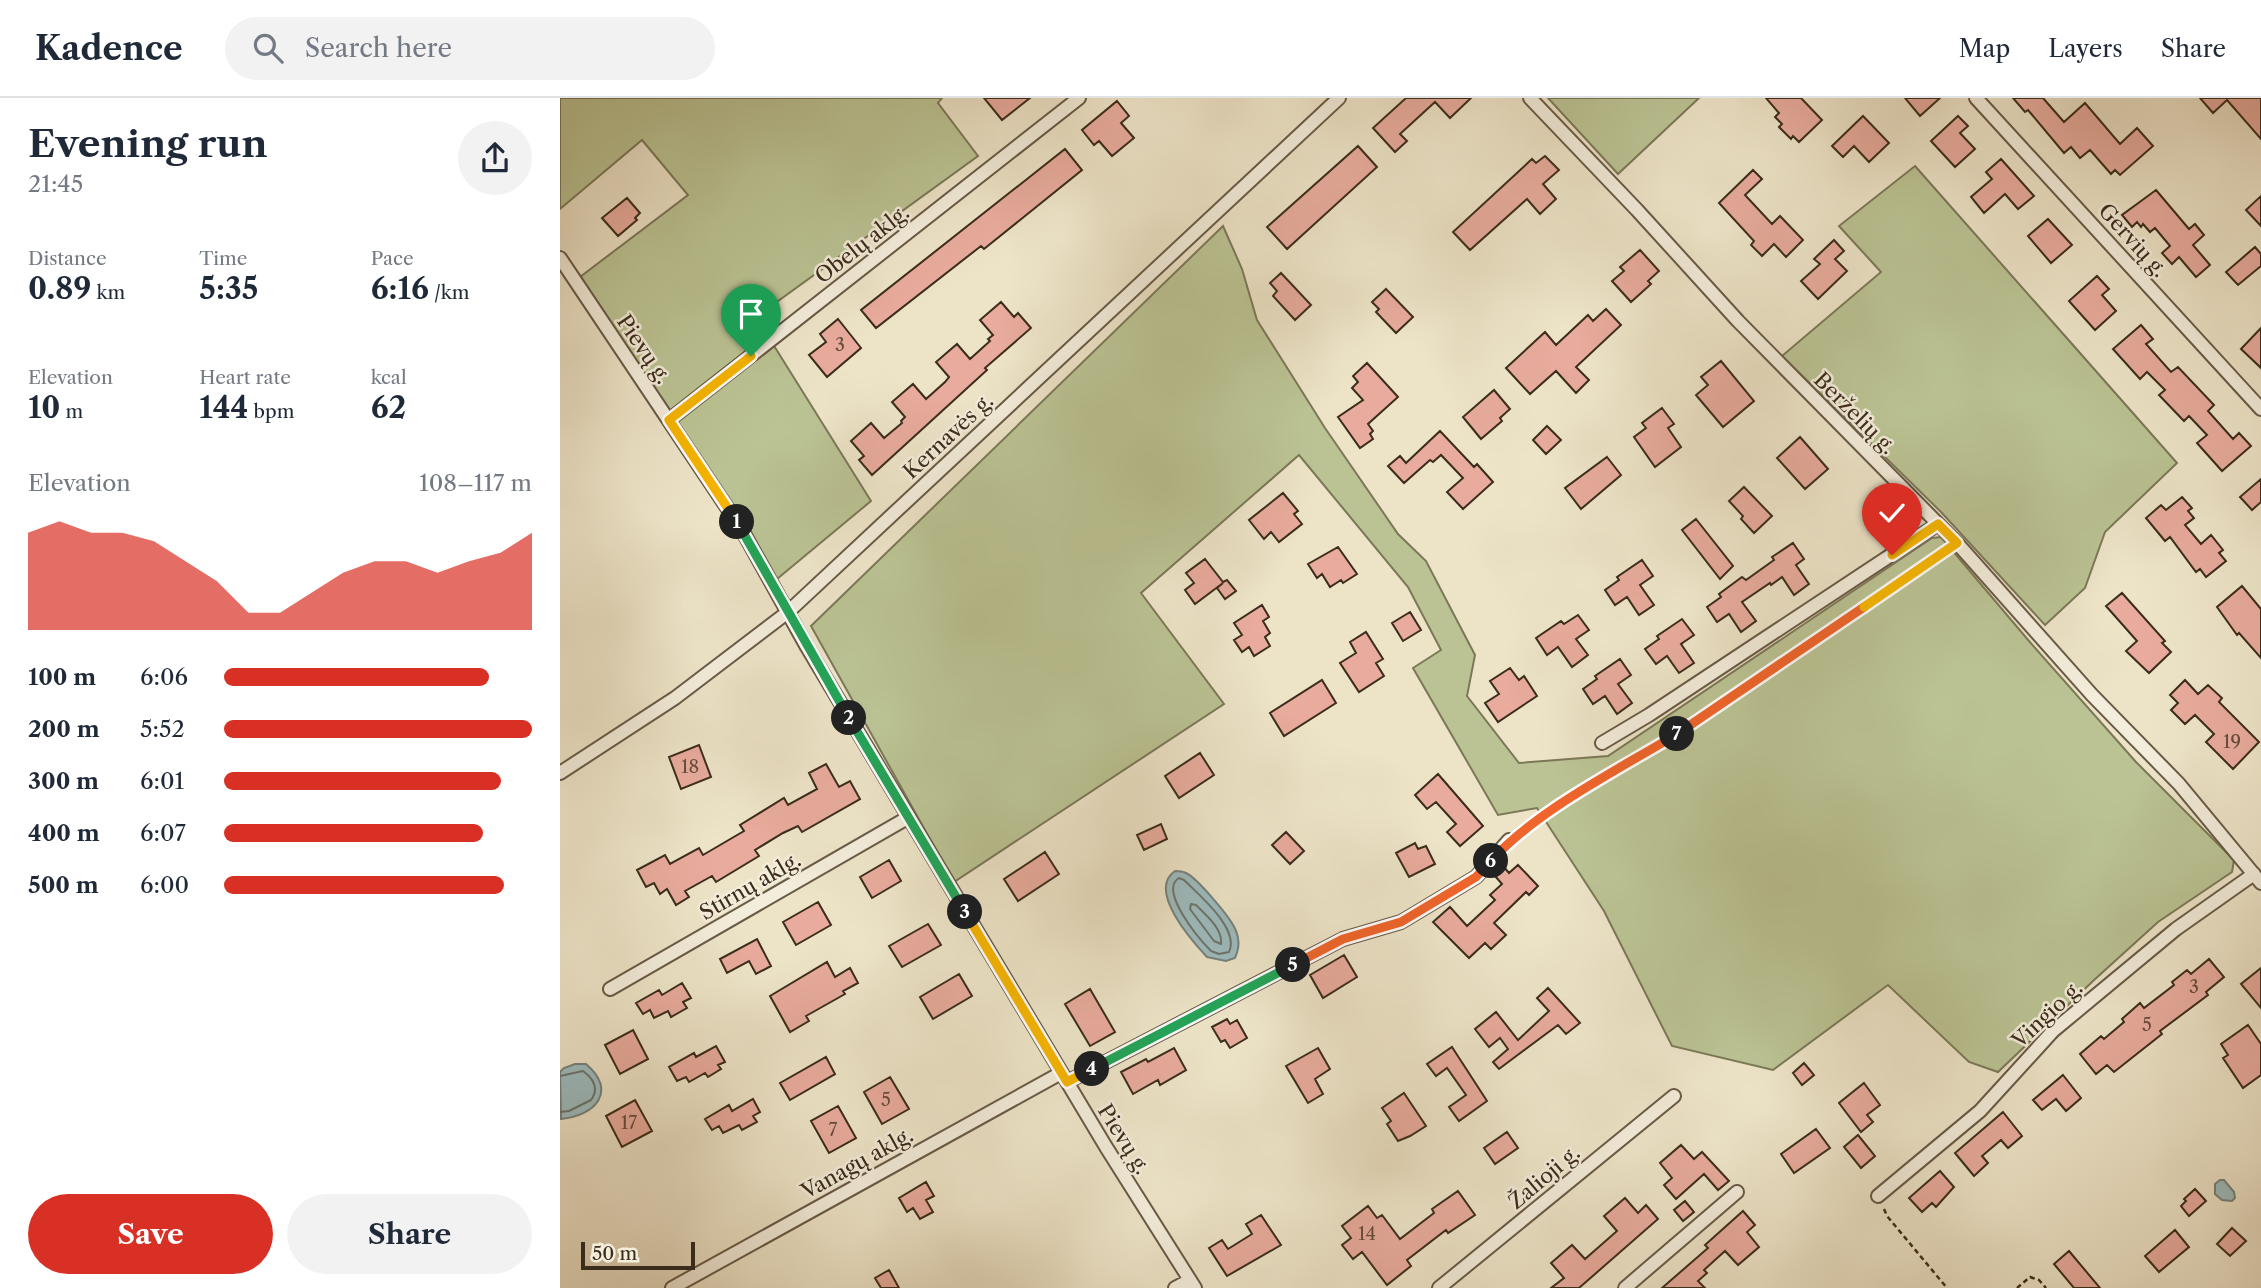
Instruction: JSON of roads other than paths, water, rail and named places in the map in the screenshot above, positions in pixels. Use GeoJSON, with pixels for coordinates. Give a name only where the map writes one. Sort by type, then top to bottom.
{"type":"FeatureCollection","features":[{"type":"Feature","properties":{"kind":"street","name":"Obelų aklg."},"geometry":{"type":"LineString","coordinates":[[669,420],[1079,98]]}},
{"type":"Feature","properties":{"kind":"street","name":"Kernavės g."},"geometry":{"type":"LineString","coordinates":[[560,773],[675,698],[788,612],[1339,98]]}},
{"type":"Feature","properties":{"kind":"street","name":"Berželių g."},"geometry":{"type":"LineString","coordinates":[[1530,98],[1738,321],[1957,543],[2092,695],[2179,784],[2258,879]]}},
{"type":"Feature","properties":{"kind":"street","name":"Gervių g."},"geometry":{"type":"LineString","coordinates":[[1976,98],[2261,409]]}},
{"type":"Feature","properties":{"kind":"street","name":"Pievų g."},"geometry":{"type":"LineString","coordinates":[[560,258],[742,530],[807,647],[1064,1077],[1192,1284]]}},
{"type":"Feature","properties":{"kind":"street"},"geometry":{"type":"LineString","coordinates":[[1602,743],[1649,715],[1938,524]]}},
{"type":"Feature","properties":{"kind":"street","name":"Stirnų aklg."},"geometry":{"type":"LineString","coordinates":[[610,989],[909,817]]}},
{"type":"Feature","properties":{"kind":"street","name":"Vanagų aklg."},"geometry":{"type":"LineString","coordinates":[[672,1288],[1064,1077],[1343,939],[1401,922],[1476,877],[1509,840]]}},
{"type":"Feature","properties":{"kind":"street","name":"Vingio g."},"geometry":{"type":"LineString","coordinates":[[1878,1196],[1980,1111],[2053,1031],[2102,989],[2176,929],[2258,879]]}},
{"type":"Feature","properties":{"kind":"street","name":"Žalioji g."},"geometry":{"type":"LineString","coordinates":[[1439,1288],[1674,1096]]}},
{"type":"Feature","properties":{"kind":"street"},"geometry":{"type":"LineString","coordinates":[[1625,1288],[1737,1192]]}},
{"type":"Feature","properties":{"kind":"street"},"geometry":{"type":"LineString","coordinates":[[1175,1288],[1192,1284]]}},
{"type":"Feature","properties":{"kind":"water"},"geometry":{"type":"Polygon","coordinates":[[[1175,871],[1191,876],[1206,890],[1233,925],[1238,938],[1235,958],[1226,961],[1207,957],[1182,927],[1174,915],[1166,890],[1168,879],[1175,871]]]}},
{"type":"Feature","properties":{"kind":"water"},"geometry":{"type":"Polygon","coordinates":[[[575,1064],[586,1064],[596,1074],[601,1092],[598,1100],[584,1113],[561,1119],[560,1072],[575,1064]]]}},
{"type":"Feature","properties":{"kind":"water"},"geometry":{"type":"Polygon","coordinates":[[[2224,1180],[2234,1192],[2235,1198],[2232,1201],[2222,1200],[2215,1194],[2215,1184],[2224,1180]]]}}]}
